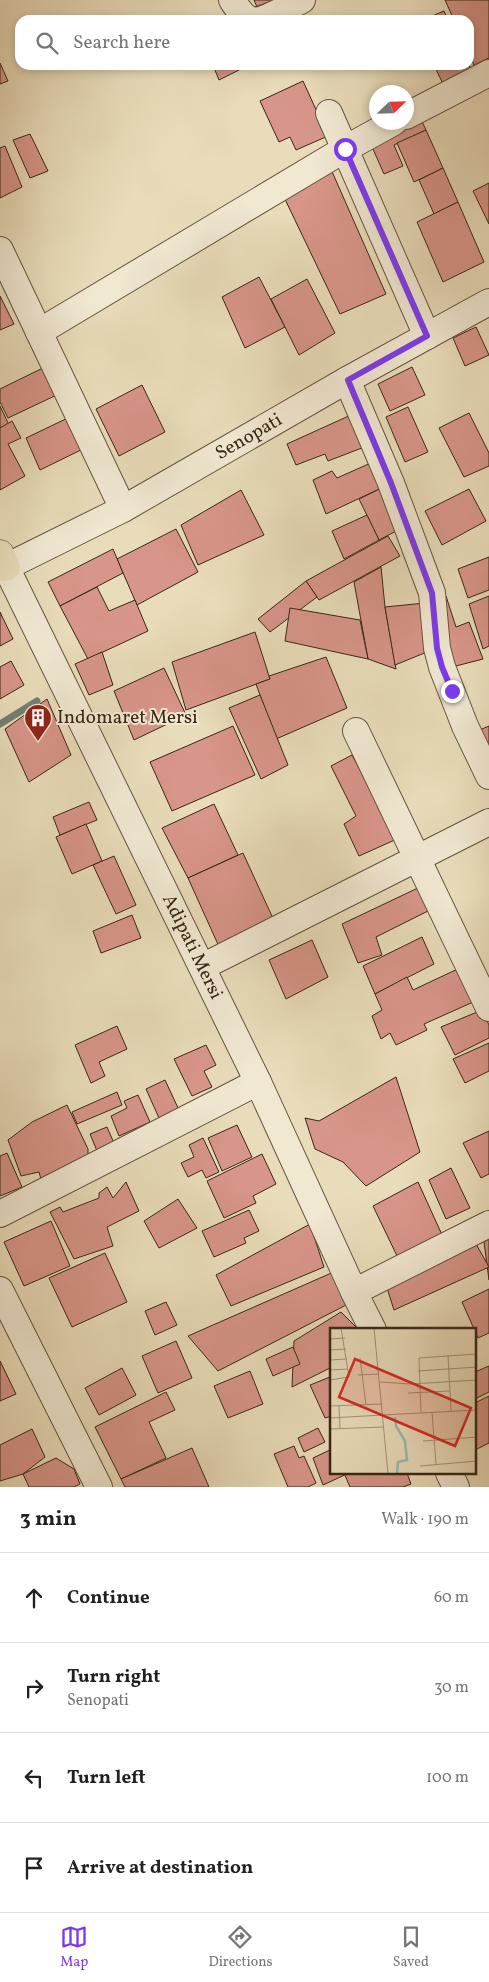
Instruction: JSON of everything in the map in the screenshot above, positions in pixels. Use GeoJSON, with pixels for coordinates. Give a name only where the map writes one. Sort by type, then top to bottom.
{"type":"FeatureCollection","features":[{"type":"Feature","properties":{"kind":"street"},"geometry":{"type":"LineString","coordinates":[[232,0],[244,15]]}},
{"type":"Feature","properties":{"kind":"street"},"geometry":{"type":"LineString","coordinates":[[269,15],[302,0]]}},
{"type":"Feature","properties":{"kind":"street"},"geometry":{"type":"LineString","coordinates":[[414,112],[489,73]]}},
{"type":"Feature","properties":{"kind":"street"},"geometry":{"type":"LineString","coordinates":[[329,114],[427,336]]}},
{"type":"Feature","properties":{"kind":"street"},"geometry":{"type":"LineString","coordinates":[[39,332],[379,130]]}},
{"type":"Feature","properties":{"kind":"street"},"geometry":{"type":"LineString","coordinates":[[0,250],[123,509]]}},
{"type":"Feature","properties":{"kind":"street","name":"Senopati"},"geometry":{"type":"LineString","coordinates":[[2,564],[123,509],[427,336],[486,310]]}},
{"type":"Feature","properties":{"kind":"street"},"geometry":{"type":"LineString","coordinates":[[348,380],[393,489],[432,593],[437,648],[442,667],[465,726],[489,776]]}},
{"type":"Feature","properties":{"kind":"street","name":"Adipati Mersi"},"geometry":{"type":"LineString","coordinates":[[2,564],[202,966],[372,1328]]}},
{"type":"Feature","properties":{"kind":"street"},"geometry":{"type":"LineString","coordinates":[[356,732],[489,1008]]}},
{"type":"Feature","properties":{"kind":"street"},"geometry":{"type":"LineString","coordinates":[[202,966],[489,822]]}},
{"type":"Feature","properties":{"kind":"street"},"geometry":{"type":"LineString","coordinates":[[0,1214],[258,1082]]}},
{"type":"Feature","properties":{"kind":"street"},"geometry":{"type":"LineString","coordinates":[[354,1292],[489,1224]]}},
{"type":"Feature","properties":{"kind":"street"},"geometry":{"type":"LineString","coordinates":[[0,1290],[99,1487]]}},
{"type":"Feature","properties":{"kind":"street"},"geometry":{"type":"LineString","coordinates":[[450,1474],[456,1487]]}},
{"type":"Feature","properties":{"kind":"building"},"geometry":{"type":"Polygon","coordinates":[[[254,0],[291,0],[260,14],[254,0]]]}},
{"type":"Feature","properties":{"kind":"building"},"geometry":{"type":"Polygon","coordinates":[[[445,0],[489,0],[489,58],[474,65],[474,15],[452,15],[445,0]]]}},
{"type":"Feature","properties":{"kind":"building"},"geometry":{"type":"Polygon","coordinates":[[[444,11],[446,15],[435,15],[444,11]]]}},
{"type":"Feature","properties":{"kind":"building"},"geometry":{"type":"Polygon","coordinates":[[[0,63],[8,81],[0,84],[0,63]]]}},
{"type":"Feature","properties":{"kind":"building"},"geometry":{"type":"Polygon","coordinates":[[[215,70],[239,70],[219,80],[215,70]]]}},
{"type":"Feature","properties":{"kind":"building"},"geometry":{"type":"Polygon","coordinates":[[[436,70],[471,70],[472,73],[444,86],[436,70]]]}},
{"type":"Feature","properties":{"kind":"building"},"geometry":{"type":"Polygon","coordinates":[[[303,81],[328,136],[296,150],[290,137],[279,142],[260,101],[303,81]]]}},
{"type":"Feature","properties":{"kind":"building"},"geometry":{"type":"Polygon","coordinates":[[[419,115],[426,130],[394,145],[403,166],[384,174],[369,140],[389,130],[414,130],[414,118],[419,115]]]}},
{"type":"Feature","properties":{"kind":"building"},"geometry":{"type":"Polygon","coordinates":[[[426,130],[443,168],[414,182],[397,143],[426,130]]]}},
{"type":"Feature","properties":{"kind":"building"},"geometry":{"type":"Polygon","coordinates":[[[30,134],[48,171],[30,178],[13,140],[30,134]]]}},
{"type":"Feature","properties":{"kind":"building"},"geometry":{"type":"Polygon","coordinates":[[[5,146],[22,187],[0,198],[0,148],[5,146]]]}},
{"type":"Feature","properties":{"kind":"building"},"geometry":{"type":"Polygon","coordinates":[[[330,167],[386,294],[340,314],[282,193],[330,167]]]}},
{"type":"Feature","properties":{"kind":"building"},"geometry":{"type":"Polygon","coordinates":[[[443,168],[458,202],[434,214],[419,180],[443,168]]]}},
{"type":"Feature","properties":{"kind":"building"},"geometry":{"type":"Polygon","coordinates":[[[489,183],[489,224],[473,191],[489,183]]]}},
{"type":"Feature","properties":{"kind":"building"},"geometry":{"type":"Polygon","coordinates":[[[458,202],[484,262],[443,282],[417,222],[458,202]]]}},
{"type":"Feature","properties":{"kind":"building"},"geometry":{"type":"Polygon","coordinates":[[[259,277],[285,327],[245,348],[222,297],[259,277]]]}},
{"type":"Feature","properties":{"kind":"building"},"geometry":{"type":"Polygon","coordinates":[[[307,279],[335,333],[299,355],[271,299],[307,279]]]}},
{"type":"Feature","properties":{"kind":"building"},"geometry":{"type":"Polygon","coordinates":[[[0,296],[14,324],[0,330],[0,296]]]}},
{"type":"Feature","properties":{"kind":"building"},"geometry":{"type":"Polygon","coordinates":[[[476,327],[489,355],[465,366],[453,338],[476,327]]]}},
{"type":"Feature","properties":{"kind":"building"},"geometry":{"type":"Polygon","coordinates":[[[49,365],[63,392],[8,418],[0,402],[0,389],[49,365]]]}},
{"type":"Feature","properties":{"kind":"building"},"geometry":{"type":"Polygon","coordinates":[[[412,367],[425,395],[390,411],[378,384],[412,367]]]}},
{"type":"Feature","properties":{"kind":"building"},"geometry":{"type":"Polygon","coordinates":[[[142,385],[165,432],[119,456],[96,409],[142,385]]]}},
{"type":"Feature","properties":{"kind":"building"},"geometry":{"type":"Polygon","coordinates":[[[0,406],[9,425],[0,429],[0,406]]]}},
{"type":"Feature","properties":{"kind":"building"},"geometry":{"type":"Polygon","coordinates":[[[408,407],[428,452],[405,462],[386,417],[408,407]]]}},
{"type":"Feature","properties":{"kind":"building"},"geometry":{"type":"Polygon","coordinates":[[[469,413],[489,453],[489,466],[464,477],[439,428],[469,413]]]}},
{"type":"Feature","properties":{"kind":"building"},"geometry":{"type":"Polygon","coordinates":[[[353,414],[367,446],[328,461],[325,454],[296,465],[287,444],[353,414]]]}},
{"type":"Feature","properties":{"kind":"building"},"geometry":{"type":"Polygon","coordinates":[[[74,415],[89,446],[40,470],[26,438],[74,415]]]}},
{"type":"Feature","properties":{"kind":"building"},"geometry":{"type":"Polygon","coordinates":[[[12,421],[21,438],[8,444],[25,476],[0,490],[0,428],[12,421]]]}},
{"type":"Feature","properties":{"kind":"building"},"geometry":{"type":"Polygon","coordinates":[[[373,462],[390,484],[326,514],[313,480],[332,471],[337,478],[373,462]]]}},
{"type":"Feature","properties":{"kind":"building"},"geometry":{"type":"Polygon","coordinates":[[[390,484],[406,526],[379,540],[359,499],[390,484]]]}},
{"type":"Feature","properties":{"kind":"building"},"geometry":{"type":"Polygon","coordinates":[[[469,489],[486,521],[442,545],[425,511],[469,489]]]}},
{"type":"Feature","properties":{"kind":"building"},"geometry":{"type":"Polygon","coordinates":[[[241,490],[264,535],[198,565],[181,525],[241,490]]]}},
{"type":"Feature","properties":{"kind":"building"},"geometry":{"type":"Polygon","coordinates":[[[367,515],[379,540],[344,559],[332,531],[367,515]]]}},
{"type":"Feature","properties":{"kind":"building"},"geometry":{"type":"Polygon","coordinates":[[[176,529],[198,572],[137,605],[117,559],[176,529]]]}},
{"type":"Feature","properties":{"kind":"building"},"geometry":{"type":"Polygon","coordinates":[[[388,536],[400,556],[319,600],[306,581],[388,536]]]}},
{"type":"Feature","properties":{"kind":"building"},"geometry":{"type":"Polygon","coordinates":[[[113,549],[123,573],[60,606],[48,582],[113,549]]]}},
{"type":"Feature","properties":{"kind":"building"},"geometry":{"type":"Polygon","coordinates":[[[489,557],[489,590],[468,598],[458,569],[489,557]]]}},
{"type":"Feature","properties":{"kind":"building"},"geometry":{"type":"Polygon","coordinates":[[[381,567],[385,607],[396,669],[368,659],[354,582],[381,567]]]}},
{"type":"Feature","properties":{"kind":"building"},"geometry":{"type":"Polygon","coordinates":[[[306,581],[317,597],[270,632],[258,619],[306,581]]]}},
{"type":"Feature","properties":{"kind":"building"},"geometry":{"type":"Polygon","coordinates":[[[97,587],[109,611],[135,600],[148,631],[88,659],[60,606],[97,587]]]}},
{"type":"Feature","properties":{"kind":"building"},"geometry":{"type":"Polygon","coordinates":[[[446,596],[456,627],[469,622],[483,659],[452,667],[433,602],[446,596]]]}},
{"type":"Feature","properties":{"kind":"building"},"geometry":{"type":"Polygon","coordinates":[[[489,596],[489,646],[483,649],[469,604],[489,596]]]}},
{"type":"Feature","properties":{"kind":"building"},"geometry":{"type":"Polygon","coordinates":[[[425,603],[427,652],[395,665],[385,607],[425,603]]]}},
{"type":"Feature","properties":{"kind":"building"},"geometry":{"type":"Polygon","coordinates":[[[290,608],[360,620],[368,659],[285,641],[290,608]]]}},
{"type":"Feature","properties":{"kind":"building"},"geometry":{"type":"Polygon","coordinates":[[[0,612],[13,639],[0,646],[0,612]]]}},
{"type":"Feature","properties":{"kind":"building"},"geometry":{"type":"Polygon","coordinates":[[[255,632],[270,679],[186,710],[172,662],[255,632]]]}},
{"type":"Feature","properties":{"kind":"building"},"geometry":{"type":"Polygon","coordinates":[[[102,652],[113,685],[89,695],[75,664],[102,652]]]}},
{"type":"Feature","properties":{"kind":"building"},"geometry":{"type":"Polygon","coordinates":[[[326,657],[347,708],[276,739],[256,684],[270,679],[269,676],[326,657]]]}},
{"type":"Feature","properties":{"kind":"building"},"geometry":{"type":"Polygon","coordinates":[[[11,661],[24,685],[0,699],[0,667],[11,661]]]}},
{"type":"Feature","properties":{"kind":"building"},"geometry":{"type":"Polygon","coordinates":[[[164,668],[186,715],[134,740],[114,691],[164,668]]]}},
{"type":"Feature","properties":{"kind":"building"},"geometry":{"type":"Polygon","coordinates":[[[260,695],[288,765],[261,779],[229,708],[260,695]]]}},
{"type":"Feature","properties":{"kind":"building","name":"Indomaret Mersi"},"geometry":{"type":"Polygon","coordinates":[[[47,699],[71,755],[29,782],[5,729],[47,699]]]}},
{"type":"Feature","properties":{"kind":"building"},"geometry":{"type":"Polygon","coordinates":[[[233,726],[255,775],[172,811],[150,762],[233,726]]]}},
{"type":"Feature","properties":{"kind":"building"},"geometry":{"type":"Polygon","coordinates":[[[489,726],[489,757],[475,732],[489,726]]]}},
{"type":"Feature","properties":{"kind":"building"},"geometry":{"type":"Polygon","coordinates":[[[352,755],[397,839],[359,856],[344,824],[356,816],[331,766],[352,755]]]}},
{"type":"Feature","properties":{"kind":"building"},"geometry":{"type":"Polygon","coordinates":[[[89,802],[97,820],[60,835],[53,817],[89,802]]]}},
{"type":"Feature","properties":{"kind":"building"},"geometry":{"type":"Polygon","coordinates":[[[214,804],[238,855],[188,878],[162,828],[214,804]]]}},
{"type":"Feature","properties":{"kind":"building"},"geometry":{"type":"Polygon","coordinates":[[[86,824],[102,861],[72,874],[56,837],[86,824]]]}},
{"type":"Feature","properties":{"kind":"building"},"geometry":{"type":"Polygon","coordinates":[[[243,853],[276,925],[221,951],[188,878],[243,853]]]}},
{"type":"Feature","properties":{"kind":"building"},"geometry":{"type":"Polygon","coordinates":[[[114,856],[136,905],[116,914],[93,865],[114,856]]]}},
{"type":"Feature","properties":{"kind":"building"},"geometry":{"type":"Polygon","coordinates":[[[420,887],[432,909],[376,937],[382,955],[358,963],[342,924],[420,887]]]}},
{"type":"Feature","properties":{"kind":"building"},"geometry":{"type":"Polygon","coordinates":[[[132,915],[141,938],[101,953],[93,931],[132,915]]]}},
{"type":"Feature","properties":{"kind":"building"},"geometry":{"type":"Polygon","coordinates":[[[422,937],[434,964],[375,994],[363,966],[422,937]]]}},
{"type":"Feature","properties":{"kind":"building"},"geometry":{"type":"Polygon","coordinates":[[[312,940],[328,977],[286,999],[269,960],[312,940]]]}},
{"type":"Feature","properties":{"kind":"building"},"geometry":{"type":"Polygon","coordinates":[[[464,966],[480,999],[424,1024],[427,1030],[396,1045],[390,1033],[381,1039],[372,1016],[382,1010],[375,994],[407,977],[413,990],[464,966]]]}},
{"type":"Feature","properties":{"kind":"building"},"geometry":{"type":"Polygon","coordinates":[[[482,1010],[489,1025],[489,1038],[455,1055],[441,1027],[482,1010]]]}},
{"type":"Feature","properties":{"kind":"building"},"geometry":{"type":"Polygon","coordinates":[[[117,1026],[127,1049],[99,1062],[105,1076],[91,1083],[75,1045],[117,1026]]]}},
{"type":"Feature","properties":{"kind":"building"},"geometry":{"type":"Polygon","coordinates":[[[489,1043],[489,1071],[465,1083],[453,1059],[489,1043]]]}},
{"type":"Feature","properties":{"kind":"building"},"geometry":{"type":"Polygon","coordinates":[[[206,1045],[216,1065],[204,1071],[212,1087],[192,1096],[174,1059],[206,1045]]]}},
{"type":"Feature","properties":{"kind":"building"},"geometry":{"type":"Polygon","coordinates":[[[396,1077],[420,1152],[366,1186],[343,1162],[315,1149],[305,1118],[319,1121],[396,1077]]]}},
{"type":"Feature","properties":{"kind":"building"},"geometry":{"type":"Polygon","coordinates":[[[165,1080],[179,1110],[159,1118],[146,1089],[165,1080]]]}},
{"type":"Feature","properties":{"kind":"building"},"geometry":{"type":"Polygon","coordinates":[[[117,1092],[122,1105],[77,1124],[72,1112],[117,1092]]]}},
{"type":"Feature","properties":{"kind":"building"},"geometry":{"type":"Polygon","coordinates":[[[138,1095],[150,1122],[119,1136],[111,1116],[127,1108],[124,1101],[138,1095]]]}},
{"type":"Feature","properties":{"kind":"building"},"geometry":{"type":"Polygon","coordinates":[[[67,1105],[88,1149],[88,1162],[42,1183],[39,1172],[21,1176],[8,1140],[32,1122],[67,1105]]]}},
{"type":"Feature","properties":{"kind":"building"},"geometry":{"type":"Polygon","coordinates":[[[237,1125],[252,1157],[222,1171],[208,1138],[237,1125]]]}},
{"type":"Feature","properties":{"kind":"building"},"geometry":{"type":"Polygon","coordinates":[[[107,1127],[117,1150],[100,1158],[90,1134],[107,1127]]]}},
{"type":"Feature","properties":{"kind":"building"},"geometry":{"type":"Polygon","coordinates":[[[489,1131],[489,1174],[481,1178],[463,1143],[489,1131]]]}},
{"type":"Feature","properties":{"kind":"building"},"geometry":{"type":"Polygon","coordinates":[[[203,1138],[219,1172],[206,1178],[202,1170],[188,1177],[181,1163],[194,1157],[189,1145],[203,1138]]]}},
{"type":"Feature","properties":{"kind":"building"},"geometry":{"type":"Polygon","coordinates":[[[7,1153],[22,1187],[0,1196],[0,1156],[7,1153]]]}},
{"type":"Feature","properties":{"kind":"building"},"geometry":{"type":"Polygon","coordinates":[[[262,1154],[276,1184],[253,1196],[256,1203],[224,1218],[207,1181],[262,1154]]]}},
{"type":"Feature","properties":{"kind":"building"},"geometry":{"type":"Polygon","coordinates":[[[451,1168],[470,1208],[446,1219],[429,1180],[451,1168]]]}},
{"type":"Feature","properties":{"kind":"building"},"geometry":{"type":"Polygon","coordinates":[[[126,1182],[139,1211],[107,1227],[113,1246],[74,1259],[50,1212],[60,1207],[63,1212],[99,1198],[99,1193],[107,1187],[113,1198],[126,1182]]]}},
{"type":"Feature","properties":{"kind":"building"},"geometry":{"type":"Polygon","coordinates":[[[418,1182],[443,1237],[398,1258],[373,1206],[418,1182]]]}},
{"type":"Feature","properties":{"kind":"building"},"geometry":{"type":"Polygon","coordinates":[[[178,1199],[197,1228],[159,1248],[144,1221],[178,1199]]]}},
{"type":"Feature","properties":{"kind":"building"},"geometry":{"type":"Polygon","coordinates":[[[249,1210],[259,1231],[244,1238],[246,1243],[214,1257],[202,1231],[249,1210]]]}},
{"type":"Feature","properties":{"kind":"building"},"geometry":{"type":"Polygon","coordinates":[[[51,1221],[70,1266],[24,1286],[4,1242],[51,1221]]]}},
{"type":"Feature","properties":{"kind":"building"},"geometry":{"type":"Polygon","coordinates":[[[310,1224],[324,1267],[231,1306],[216,1275],[310,1224]]]}},
{"type":"Feature","properties":{"kind":"building"},"geometry":{"type":"Polygon","coordinates":[[[489,1239],[489,1280],[484,1242],[489,1239]]]}},
{"type":"Feature","properties":{"kind":"building"},"geometry":{"type":"Polygon","coordinates":[[[476,1244],[489,1267],[394,1310],[387,1288],[476,1244]]]}},
{"type":"Feature","properties":{"kind":"building"},"geometry":{"type":"Polygon","coordinates":[[[105,1253],[127,1302],[72,1327],[49,1278],[105,1253]]]}},
{"type":"Feature","properties":{"kind":"building"},"geometry":{"type":"Polygon","coordinates":[[[336,1271],[350,1303],[218,1371],[188,1336],[336,1271]]]}},
{"type":"Feature","properties":{"kind":"building"},"geometry":{"type":"Polygon","coordinates":[[[489,1289],[489,1333],[478,1338],[476,1328],[474,1328],[462,1302],[489,1289]]]}},
{"type":"Feature","properties":{"kind":"building"},"geometry":{"type":"Polygon","coordinates":[[[166,1302],[177,1325],[155,1335],[145,1311],[166,1302]]]}},
{"type":"Feature","properties":{"kind":"building"},"geometry":{"type":"Polygon","coordinates":[[[341,1312],[357,1328],[330,1328],[330,1368],[292,1387],[294,1341],[341,1312]]]}},
{"type":"Feature","properties":{"kind":"building"},"geometry":{"type":"Polygon","coordinates":[[[176,1341],[192,1378],[158,1393],[142,1356],[176,1341]]]}},
{"type":"Feature","properties":{"kind":"building"},"geometry":{"type":"Polygon","coordinates":[[[293,1347],[300,1364],[273,1376],[266,1359],[293,1347]]]}},
{"type":"Feature","properties":{"kind":"building"},"geometry":{"type":"Polygon","coordinates":[[[0,1361],[16,1394],[0,1401],[0,1361]]]}},
{"type":"Feature","properties":{"kind":"building"},"geometry":{"type":"Polygon","coordinates":[[[489,1366],[489,1392],[476,1398],[476,1372],[489,1366]]]}},
{"type":"Feature","properties":{"kind":"building"},"geometry":{"type":"Polygon","coordinates":[[[122,1368],[136,1395],[99,1415],[85,1388],[122,1368]]]}},
{"type":"Feature","properties":{"kind":"building"},"geometry":{"type":"Polygon","coordinates":[[[250,1371],[263,1404],[228,1418],[214,1386],[250,1371]]]}},
{"type":"Feature","properties":{"kind":"building"},"geometry":{"type":"Polygon","coordinates":[[[330,1377],[330,1417],[325,1418],[310,1385],[330,1377]]]}},
{"type":"Feature","properties":{"kind":"building"},"geometry":{"type":"Polygon","coordinates":[[[166,1392],[175,1410],[149,1422],[166,1458],[121,1479],[95,1427],[166,1392]]]}},
{"type":"Feature","properties":{"kind":"building"},"geometry":{"type":"Polygon","coordinates":[[[489,1396],[489,1443],[476,1450],[476,1402],[489,1396]]]}},
{"type":"Feature","properties":{"kind":"building"},"geometry":{"type":"Polygon","coordinates":[[[318,1428],[325,1442],[304,1452],[298,1438],[318,1428]]]}},
{"type":"Feature","properties":{"kind":"building"},"geometry":{"type":"Polygon","coordinates":[[[32,1429],[45,1457],[23,1474],[0,1481],[0,1445],[32,1429]]]}},
{"type":"Feature","properties":{"kind":"building"},"geometry":{"type":"Polygon","coordinates":[[[294,1446],[299,1458],[304,1456],[316,1483],[308,1487],[288,1487],[274,1454],[294,1446]]]}},
{"type":"Feature","properties":{"kind":"building"},"geometry":{"type":"Polygon","coordinates":[[[192,1448],[209,1487],[125,1487],[121,1479],[192,1448]]]}},
{"type":"Feature","properties":{"kind":"building"},"geometry":{"type":"Polygon","coordinates":[[[330,1450],[330,1474],[347,1474],[323,1485],[313,1458],[330,1450]]]}},
{"type":"Feature","properties":{"kind":"building"},"geometry":{"type":"Polygon","coordinates":[[[56,1458],[74,1469],[80,1484],[74,1487],[29,1487],[23,1474],[56,1458]]]}},
{"type":"Feature","properties":{"kind":"building"},"geometry":{"type":"Polygon","coordinates":[[[344,1474],[407,1474],[411,1484],[403,1487],[350,1487],[344,1474]]]}},
{"type":"Feature","properties":{"kind":"waterway"},"geometry":{"type":"LineString","coordinates":[[0,724],[37,701]]}},
{"type":"Feature","properties":{"kind":"place","name":"Indomaret Mersi"},"geometry":{"type":"Point","coordinates":[38,742]}},
{"type":"Feature","properties":{"kind":"route"},"geometry":{"type":"LineString","coordinates":[[345,149],[427,336],[348,380],[391,483],[432,593],[437,648],[442,667],[452,691]]}}]}
